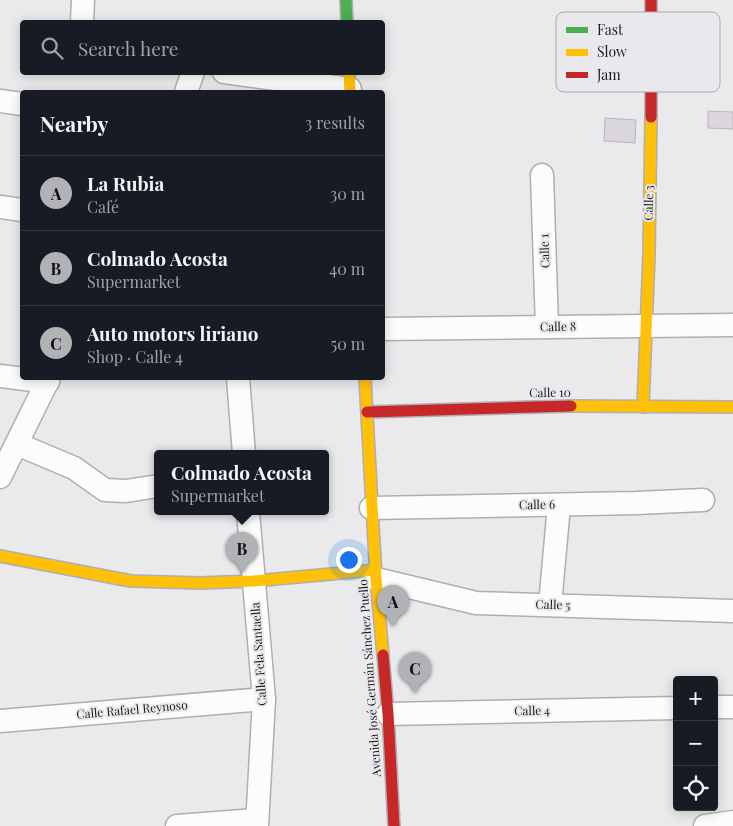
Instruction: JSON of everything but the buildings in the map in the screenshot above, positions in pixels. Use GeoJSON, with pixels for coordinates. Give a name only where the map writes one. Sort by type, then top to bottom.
{"type":"FeatureCollection","features":[{"type":"Feature","properties":{"kind":"street"},"geometry":{"type":"LineString","coordinates":[[82,20],[83,0]]}},
{"type":"Feature","properties":{"kind":"street"},"geometry":{"type":"LineString","coordinates":[[346,0],[347,20]]}},
{"type":"Feature","properties":{"kind":"street"},"geometry":{"type":"LineString","coordinates":[[187,90],[192,75]]}},
{"type":"Feature","properties":{"kind":"street"},"geometry":{"type":"LineString","coordinates":[[253,75],[350,85]]}},
{"type":"Feature","properties":{"kind":"street","name":"Calle 3"},"geometry":{"type":"LineString","coordinates":[[643,406],[647,325],[652,92]]}},
{"type":"Feature","properties":{"kind":"street"},"geometry":{"type":"LineString","coordinates":[[0,101],[20,104]]}},
{"type":"Feature","properties":{"kind":"street","name":"Calle 1"},"geometry":{"type":"LineString","coordinates":[[542,175],[547,327]]}},
{"type":"Feature","properties":{"kind":"street"},"geometry":{"type":"LineString","coordinates":[[0,206],[20,210]]}},
{"type":"Feature","properties":{"kind":"street","name":"Calle 8"},"geometry":{"type":"LineString","coordinates":[[385,329],[733,325]]}},
{"type":"Feature","properties":{"kind":"street"},"geometry":{"type":"LineString","coordinates":[[0,376],[20,378]]}},
{"type":"Feature","properties":{"kind":"street"},"geometry":{"type":"LineString","coordinates":[[0,477],[48,380]]}},
{"type":"Feature","properties":{"kind":"street"},"geometry":{"type":"LineString","coordinates":[[238,380],[244,450]]}},
{"type":"Feature","properties":{"kind":"street","name":"Avenida José Germán Sánchez Puello"},"geometry":{"type":"LineString","coordinates":[[365,380],[371,508],[388,714],[394,826]]}},
{"type":"Feature","properties":{"kind":"street","name":"Calle 10"},"geometry":{"type":"LineString","coordinates":[[367,412],[544,406],[733,407]]}},
{"type":"Feature","properties":{"kind":"street"},"geometry":{"type":"LineString","coordinates":[[17,444],[74,468],[105,490],[126,491],[154,487]]}},
{"type":"Feature","properties":{"kind":"street","name":"Calle 6"},"geometry":{"type":"LineString","coordinates":[[371,508],[559,505],[703,500]]}},
{"type":"Feature","properties":{"kind":"street"},"geometry":{"type":"LineString","coordinates":[[550,605],[559,505]]}},
{"type":"Feature","properties":{"kind":"street","name":"Calle Fela Santaella"},"geometry":{"type":"LineString","coordinates":[[248,515],[264,699],[257,823]]}},
{"type":"Feature","properties":{"kind":"street"},"geometry":{"type":"LineString","coordinates":[[0,556],[131,581],[200,583],[376,574]]}},
{"type":"Feature","properties":{"kind":"street","name":"Calle 5"},"geometry":{"type":"LineString","coordinates":[[376,574],[476,602],[733,611]]}},
{"type":"Feature","properties":{"kind":"street","name":"Calle Rafael Reynoso"},"geometry":{"type":"LineString","coordinates":[[0,721],[264,699]]}},
{"type":"Feature","properties":{"kind":"street"},"geometry":{"type":"LineString","coordinates":[[718,707],[733,707]]}},
{"type":"Feature","properties":{"kind":"street","name":"Calle 4"},"geometry":{"type":"LineString","coordinates":[[388,714],[673,708]]}},
{"type":"Feature","properties":{"kind":"street"},"geometry":{"type":"LineString","coordinates":[[705,826],[733,822]]}},
{"type":"Feature","properties":{"kind":"street"},"geometry":{"type":"LineString","coordinates":[[177,826],[257,823]]}},
{"type":"Feature","properties":{"kind":"traffic: fast"},"geometry":{"type":"LineString","coordinates":[[346,0],[347,20]]}},
{"type":"Feature","properties":{"kind":"traffic: slow"},"geometry":{"type":"LineString","coordinates":[[349,75],[350,90]]}},
{"type":"Feature","properties":{"kind":"traffic: slow"},"geometry":{"type":"LineString","coordinates":[[643,407],[649,254],[651,117]]}},
{"type":"Feature","properties":{"kind":"traffic: slow"},"geometry":{"type":"LineString","coordinates":[[365,380],[376,579],[383,655]]}},
{"type":"Feature","properties":{"kind":"traffic: slow"},"geometry":{"type":"LineString","coordinates":[[571,406],[733,407]]}},
{"type":"Feature","properties":{"kind":"traffic: slow"},"geometry":{"type":"LineString","coordinates":[[0,556],[131,581],[200,583],[253,581],[375,570]]}},
{"type":"Feature","properties":{"kind":"traffic: jam"},"geometry":{"type":"LineString","coordinates":[[651,0],[651,12]]}},
{"type":"Feature","properties":{"kind":"traffic: jam"},"geometry":{"type":"LineString","coordinates":[[651,92],[651,117]]}},
{"type":"Feature","properties":{"kind":"traffic: jam"},"geometry":{"type":"LineString","coordinates":[[367,412],[571,406]]}},
{"type":"Feature","properties":{"kind":"traffic: jam"},"geometry":{"type":"LineString","coordinates":[[383,655],[394,826]]}},
{"type":"Feature","properties":{"kind":"place","name":"Colmado Acosta"},"geometry":{"type":"Point","coordinates":[242,573]}},
{"type":"Feature","properties":{"kind":"place","name":"La Rubia"},"geometry":{"type":"Point","coordinates":[393,626]}},
{"type":"Feature","properties":{"kind":"place","name":"Auto motors liriano"},"geometry":{"type":"Point","coordinates":[415,693]}}]}
